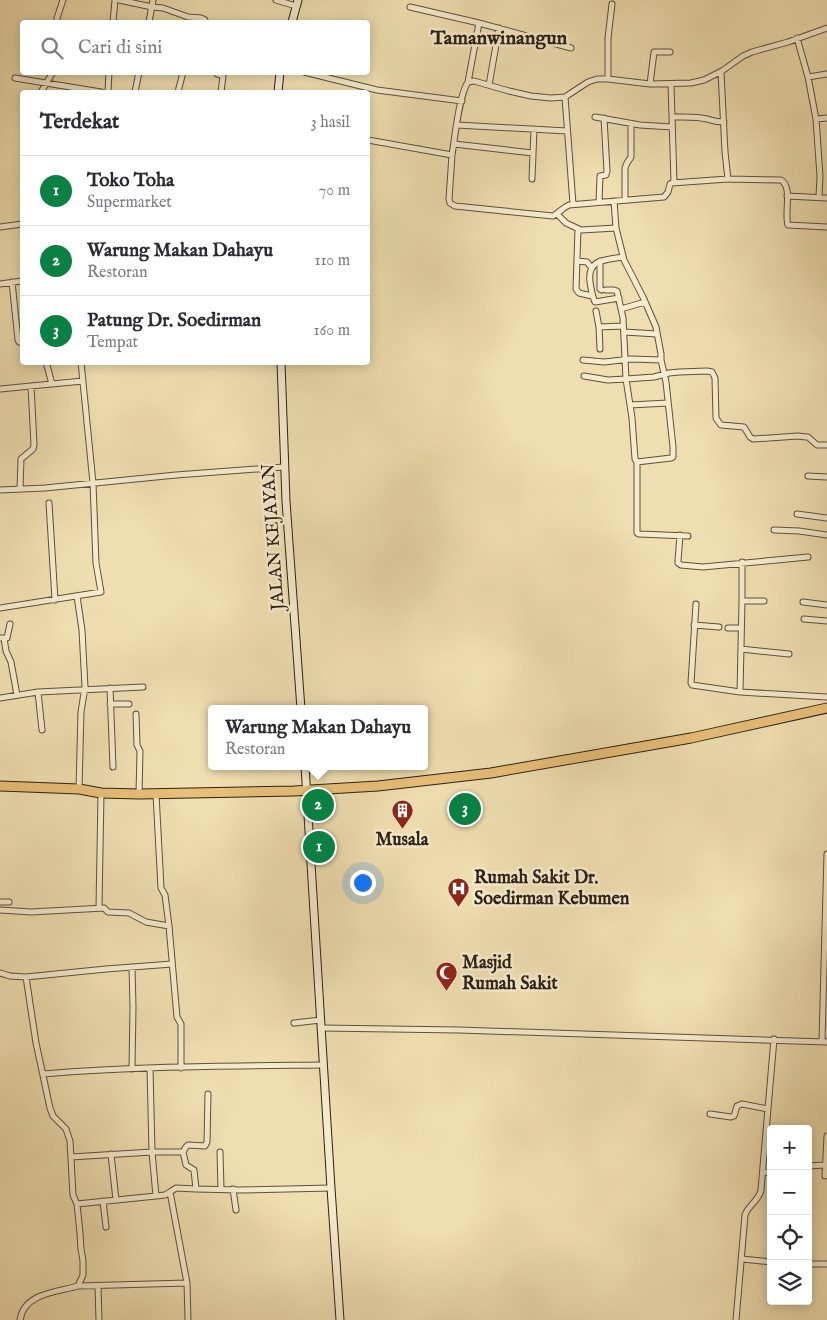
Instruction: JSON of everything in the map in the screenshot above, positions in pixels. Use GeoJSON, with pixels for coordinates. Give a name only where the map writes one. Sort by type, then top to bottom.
{"type":"FeatureCollection","features":[{"type":"Feature","properties":{"kind":"highway"},"geometry":{"type":"LineString","coordinates":[[0,786],[79,789],[139,794],[306,790],[378,786],[491,773],[692,738],[827,708]]}},
{"type":"Feature","properties":{"kind":"main road"},"geometry":{"type":"LineString","coordinates":[[293,20],[297,3]]}},
{"type":"Feature","properties":{"kind":"main road"},"geometry":{"type":"LineString","coordinates":[[278,90],[280,75]]}},
{"type":"Feature","properties":{"kind":"main road","name":"JALAN KEJAYAN"},"geometry":{"type":"LineString","coordinates":[[282,365],[284,467],[301,705]]}},
{"type":"Feature","properties":{"kind":"main road"},"geometry":{"type":"LineString","coordinates":[[305,770],[340,1320]]}},
{"type":"Feature","properties":{"kind":"street"},"geometry":{"type":"LineString","coordinates":[[57,20],[63,0]]}},
{"type":"Feature","properties":{"kind":"street"},"geometry":{"type":"LineString","coordinates":[[113,20],[114,0]]}},
{"type":"Feature","properties":{"kind":"street"},"geometry":{"type":"LineString","coordinates":[[119,0],[163,8],[188,17],[205,20]]}},
{"type":"Feature","properties":{"kind":"street"},"geometry":{"type":"LineString","coordinates":[[149,20],[153,0]]}},
{"type":"Feature","properties":{"kind":"street"},"geometry":{"type":"LineString","coordinates":[[276,0],[297,3]]}},
{"type":"Feature","properties":{"kind":"street"},"geometry":{"type":"LineString","coordinates":[[608,79],[608,38],[612,4]]}},
{"type":"Feature","properties":{"kind":"street"},"geometry":{"type":"LineString","coordinates":[[410,7],[499,28],[571,48]]}},
{"type":"Feature","properties":{"kind":"street"},"geometry":{"type":"LineString","coordinates":[[479,23],[468,82],[465,86],[456,125],[452,155],[449,199],[450,203],[455,206],[548,216],[557,214],[565,207],[573,204],[664,197],[668,192],[670,184],[674,183],[728,179],[782,180],[787,186],[786,214],[789,226],[827,227]]}},
{"type":"Feature","properties":{"kind":"street"},"geometry":{"type":"LineString","coordinates":[[490,85],[499,28]]}},
{"type":"Feature","properties":{"kind":"street"},"geometry":{"type":"LineString","coordinates":[[468,82],[474,81],[508,91],[551,98],[565,97],[588,82],[598,79],[650,84],[696,82],[721,72],[743,56],[752,52],[827,28]]}},
{"type":"Feature","properties":{"kind":"street"},"geometry":{"type":"LineString","coordinates":[[797,38],[808,77],[816,119],[820,176],[819,197]]}},
{"type":"Feature","properties":{"kind":"street"},"geometry":{"type":"LineString","coordinates":[[650,84],[654,52],[670,52]]}},
{"type":"Feature","properties":{"kind":"street"},"geometry":{"type":"LineString","coordinates":[[721,72],[728,179]]}},
{"type":"Feature","properties":{"kind":"street"},"geometry":{"type":"LineString","coordinates":[[808,77],[827,74]]}},
{"type":"Feature","properties":{"kind":"street"},"geometry":{"type":"LineString","coordinates":[[42,90],[52,75]]}},
{"type":"Feature","properties":{"kind":"street"},"geometry":{"type":"LineString","coordinates":[[108,90],[109,75]]}},
{"type":"Feature","properties":{"kind":"street"},"geometry":{"type":"LineString","coordinates":[[134,90],[138,75]]}},
{"type":"Feature","properties":{"kind":"street"},"geometry":{"type":"LineString","coordinates":[[178,90],[182,75]]}},
{"type":"Feature","properties":{"kind":"street"},"geometry":{"type":"LineString","coordinates":[[220,75],[223,76],[221,90]]}},
{"type":"Feature","properties":{"kind":"street"},"geometry":{"type":"LineString","coordinates":[[316,75],[376,90],[462,101]]}},
{"type":"Feature","properties":{"kind":"street"},"geometry":{"type":"LineString","coordinates":[[15,78],[88,90]]}},
{"type":"Feature","properties":{"kind":"street"},"geometry":{"type":"LineString","coordinates":[[671,84],[674,183]]}},
{"type":"Feature","properties":{"kind":"street"},"geometry":{"type":"LineString","coordinates":[[565,97],[573,204]]}},
{"type":"Feature","properties":{"kind":"street"},"geometry":{"type":"LineString","coordinates":[[594,117],[632,124],[672,127]]}},
{"type":"Feature","properties":{"kind":"street"},"geometry":{"type":"LineString","coordinates":[[672,117],[689,117],[706,119],[713,122],[724,122]]}},
{"type":"Feature","properties":{"kind":"street"},"geometry":{"type":"LineString","coordinates":[[599,202],[600,176],[606,174],[604,118]]}},
{"type":"Feature","properties":{"kind":"street"},"geometry":{"type":"LineString","coordinates":[[816,119],[827,118]]}},
{"type":"Feature","properties":{"kind":"street"},"geometry":{"type":"LineString","coordinates":[[625,200],[625,168],[626,163],[631,157],[632,124]]}},
{"type":"Feature","properties":{"kind":"street"},"geometry":{"type":"LineString","coordinates":[[456,125],[567,131]]}},
{"type":"Feature","properties":{"kind":"street"},"geometry":{"type":"LineString","coordinates":[[532,179],[534,129]]}},
{"type":"Feature","properties":{"kind":"street"},"geometry":{"type":"LineString","coordinates":[[370,140],[452,155]]}},
{"type":"Feature","properties":{"kind":"street"},"geometry":{"type":"LineString","coordinates":[[454,144],[533,153]]}},
{"type":"Feature","properties":{"kind":"street"},"geometry":{"type":"LineString","coordinates":[[787,196],[827,198]]}},
{"type":"Feature","properties":{"kind":"street"},"geometry":{"type":"LineString","coordinates":[[614,201],[616,228],[623,257],[656,328],[668,403],[672,457],[659,461],[637,462]]}},
{"type":"Feature","properties":{"kind":"street"},"geometry":{"type":"LineString","coordinates":[[557,214],[566,223],[582,230],[616,228]]}},
{"type":"Feature","properties":{"kind":"street"},"geometry":{"type":"LineString","coordinates":[[0,227],[20,224]]}},
{"type":"Feature","properties":{"kind":"street"},"geometry":{"type":"LineString","coordinates":[[578,229],[576,287],[577,291],[592,296]]}},
{"type":"Feature","properties":{"kind":"street"},"geometry":{"type":"LineString","coordinates":[[590,267],[600,262],[623,257]]}},
{"type":"Feature","properties":{"kind":"street"},"geometry":{"type":"LineString","coordinates":[[577,261],[587,262],[590,267],[589,280],[595,302],[619,298]]}},
{"type":"Feature","properties":{"kind":"street"},"geometry":{"type":"LineString","coordinates":[[600,262],[600,289],[615,290],[619,298],[624,329],[626,379],[632,418],[635,459],[637,462],[637,533],[688,536]]}},
{"type":"Feature","properties":{"kind":"street"},"geometry":{"type":"LineString","coordinates":[[589,280],[600,280]]}},
{"type":"Feature","properties":{"kind":"street"},"geometry":{"type":"LineString","coordinates":[[0,284],[20,281]]}},
{"type":"Feature","properties":{"kind":"street"},"geometry":{"type":"LineString","coordinates":[[12,282],[18,340],[20,342]]}},
{"type":"Feature","properties":{"kind":"street"},"geometry":{"type":"LineString","coordinates":[[621,309],[645,302]]}},
{"type":"Feature","properties":{"kind":"street"},"geometry":{"type":"LineString","coordinates":[[596,311],[600,349]]}},
{"type":"Feature","properties":{"kind":"street"},"geometry":{"type":"LineString","coordinates":[[599,327],[657,334]]}},
{"type":"Feature","properties":{"kind":"street"},"geometry":{"type":"LineString","coordinates":[[583,360],[604,362],[637,359],[661,360]]}},
{"type":"Feature","properties":{"kind":"street"},"geometry":{"type":"LineString","coordinates":[[47,365],[52,384]]}},
{"type":"Feature","properties":{"kind":"street"},"geometry":{"type":"LineString","coordinates":[[0,608],[99,593],[101,589],[96,561],[93,483],[81,365]]}},
{"type":"Feature","properties":{"kind":"street"},"geometry":{"type":"LineString","coordinates":[[584,376],[608,380],[654,377],[669,373],[712,372],[715,378],[715,404],[718,421],[721,425],[744,427],[752,439],[806,436],[817,445],[827,445]]}},
{"type":"Feature","properties":{"kind":"street"},"geometry":{"type":"LineString","coordinates":[[0,389],[83,381]]}},
{"type":"Feature","properties":{"kind":"street"},"geometry":{"type":"LineString","coordinates":[[20,489],[21,459],[34,446],[31,386]]}},
{"type":"Feature","properties":{"kind":"street"},"geometry":{"type":"LineString","coordinates":[[630,405],[668,403]]}},
{"type":"Feature","properties":{"kind":"street"},"geometry":{"type":"LineString","coordinates":[[0,490],[45,488],[284,467]]}},
{"type":"Feature","properties":{"kind":"street"},"geometry":{"type":"LineString","coordinates":[[808,476],[827,476]]}},
{"type":"Feature","properties":{"kind":"street"},"geometry":{"type":"LineString","coordinates":[[49,503],[54,600]]}},
{"type":"Feature","properties":{"kind":"street"},"geometry":{"type":"LineString","coordinates":[[797,514],[827,518]]}},
{"type":"Feature","properties":{"kind":"street"},"geometry":{"type":"LineString","coordinates":[[774,530],[827,535]]}},
{"type":"Feature","properties":{"kind":"street"},"geometry":{"type":"LineString","coordinates":[[680,535],[679,564],[703,566],[808,557]]}},
{"type":"Feature","properties":{"kind":"street"},"geometry":{"type":"LineString","coordinates":[[740,692],[742,562]]}},
{"type":"Feature","properties":{"kind":"street"},"geometry":{"type":"LineString","coordinates":[[77,596],[82,630],[85,689],[81,712],[79,789]]}},
{"type":"Feature","properties":{"kind":"street"},"geometry":{"type":"LineString","coordinates":[[742,601],[764,600]]}},
{"type":"Feature","properties":{"kind":"street"},"geometry":{"type":"LineString","coordinates":[[803,602],[827,604]]}},
{"type":"Feature","properties":{"kind":"street"},"geometry":{"type":"LineString","coordinates":[[696,604],[691,684],[740,692],[827,697]]}},
{"type":"Feature","properties":{"kind":"street"},"geometry":{"type":"LineString","coordinates":[[804,618],[827,621]]}},
{"type":"Feature","properties":{"kind":"street"},"geometry":{"type":"LineString","coordinates":[[10,624],[8,637],[2,638],[11,662],[17,695]]}},
{"type":"Feature","properties":{"kind":"street"},"geometry":{"type":"LineString","coordinates":[[694,625],[719,627]]}},
{"type":"Feature","properties":{"kind":"street"},"geometry":{"type":"LineString","coordinates":[[728,628],[741,628]]}},
{"type":"Feature","properties":{"kind":"street"},"geometry":{"type":"LineString","coordinates":[[741,649],[788,654]]}},
{"type":"Feature","properties":{"kind":"street"},"geometry":{"type":"LineString","coordinates":[[0,698],[38,692],[143,687]]}},
{"type":"Feature","properties":{"kind":"street"},"geometry":{"type":"LineString","coordinates":[[110,688],[112,767]]}},
{"type":"Feature","properties":{"kind":"street"},"geometry":{"type":"LineString","coordinates":[[38,692],[42,730]]}},
{"type":"Feature","properties":{"kind":"street"},"geometry":{"type":"LineString","coordinates":[[110,704],[129,704]]}},
{"type":"Feature","properties":{"kind":"street"},"geometry":{"type":"LineString","coordinates":[[136,714],[137,745],[140,751],[139,794]]}},
{"type":"Feature","properties":{"kind":"street"},"geometry":{"type":"LineString","coordinates":[[99,908],[101,792]]}},
{"type":"Feature","properties":{"kind":"street"},"geometry":{"type":"LineString","coordinates":[[156,794],[161,888],[165,895],[177,1017],[181,1024],[181,1068]]}},
{"type":"Feature","properties":{"kind":"street"},"geometry":{"type":"LineString","coordinates":[[294,1023],[825,1042],[827,854]]}},
{"type":"Feature","properties":{"kind":"street"},"geometry":{"type":"LineString","coordinates":[[0,902],[9,902]]}},
{"type":"Feature","properties":{"kind":"street"},"geometry":{"type":"LineString","coordinates":[[0,910],[31,912],[104,908],[108,912],[129,913],[146,922],[169,926]]}},
{"type":"Feature","properties":{"kind":"street"},"geometry":{"type":"LineString","coordinates":[[0,973],[26,977],[106,968],[172,964]]}},
{"type":"Feature","properties":{"kind":"street"},"geometry":{"type":"LineString","coordinates":[[132,967],[132,1069]]}},
{"type":"Feature","properties":{"kind":"street"},"geometry":{"type":"LineString","coordinates":[[26,977],[36,1043],[50,1108],[53,1116],[66,1129],[70,1141],[73,1195],[76,1204],[83,1267],[83,1275],[78,1286]]}},
{"type":"Feature","properties":{"kind":"street"},"geometry":{"type":"LineString","coordinates":[[736,1320],[745,1212],[760,1196],[774,1039]]}},
{"type":"Feature","properties":{"kind":"street"},"geometry":{"type":"LineString","coordinates":[[43,1074],[105,1069],[323,1065]]}},
{"type":"Feature","properties":{"kind":"street"},"geometry":{"type":"LineString","coordinates":[[150,1068],[152,1152],[156,1196]]}},
{"type":"Feature","properties":{"kind":"street"},"geometry":{"type":"LineString","coordinates":[[71,1157],[179,1152],[188,1145],[203,1146],[206,1144],[208,1094]]}},
{"type":"Feature","properties":{"kind":"street"},"geometry":{"type":"LineString","coordinates":[[710,1114],[734,1116],[738,1106],[742,1104],[768,1110]]}},
{"type":"Feature","properties":{"kind":"street"},"geometry":{"type":"LineString","coordinates":[[825,1176],[827,1136]]}},
{"type":"Feature","properties":{"kind":"street"},"geometry":{"type":"LineString","coordinates":[[179,1152],[186,1165],[194,1170],[196,1189]]}},
{"type":"Feature","properties":{"kind":"street"},"geometry":{"type":"LineString","coordinates":[[220,1152],[221,1189]]}},
{"type":"Feature","properties":{"kind":"street"},"geometry":{"type":"LineString","coordinates":[[111,1154],[116,1200]]}},
{"type":"Feature","properties":{"kind":"street"},"geometry":{"type":"LineString","coordinates":[[812,1166],[825,1165]]}},
{"type":"Feature","properties":{"kind":"street"},"geometry":{"type":"LineString","coordinates":[[76,1204],[165,1195],[176,1188],[233,1190],[331,1188]]}},
{"type":"Feature","properties":{"kind":"street"},"geometry":{"type":"LineString","coordinates":[[233,1190],[236,1210]]}},
{"type":"Feature","properties":{"kind":"street"},"geometry":{"type":"LineString","coordinates":[[170,1192],[187,1283],[188,1320]]}},
{"type":"Feature","properties":{"kind":"street"},"geometry":{"type":"LineString","coordinates":[[103,1201],[106,1227]]}},
{"type":"Feature","properties":{"kind":"street"},"geometry":{"type":"LineString","coordinates":[[742,1259],[767,1262]]}},
{"type":"Feature","properties":{"kind":"street"},"geometry":{"type":"LineString","coordinates":[[812,1264],[827,1264]]}},
{"type":"Feature","properties":{"kind":"street"},"geometry":{"type":"LineString","coordinates":[[20,1320],[27,1303],[40,1296],[78,1286],[187,1283]]}},
{"type":"Feature","properties":{"kind":"street"},"geometry":{"type":"LineString","coordinates":[[98,1286],[99,1320]]}},
{"type":"Feature","properties":{"kind":"place","name":"Warung Makan Dahayu"},"geometry":{"type":"Point","coordinates":[318,805]}},
{"type":"Feature","properties":{"kind":"place","name":"Patung Dr. Soedirman"},"geometry":{"type":"Point","coordinates":[465,809]}},
{"type":"Feature","properties":{"kind":"place","name":"Musala"},"geometry":{"type":"Point","coordinates":[402,829]}},
{"type":"Feature","properties":{"kind":"place","name":"Toko Toha"},"geometry":{"type":"Point","coordinates":[319,847]}},
{"type":"Feature","properties":{"kind":"place","name":"Rumah Sakit Dr. Soedirman Kebumen"},"geometry":{"type":"Point","coordinates":[458,907]}},
{"type":"Feature","properties":{"kind":"place","name":"Masjid Rumah Sakit"},"geometry":{"type":"Point","coordinates":[446,992]}},
{"type":"Feature","properties":{"kind":"district","name":"Tamanwinangun"},"geometry":{"type":"Point","coordinates":[499,38]}}]}
